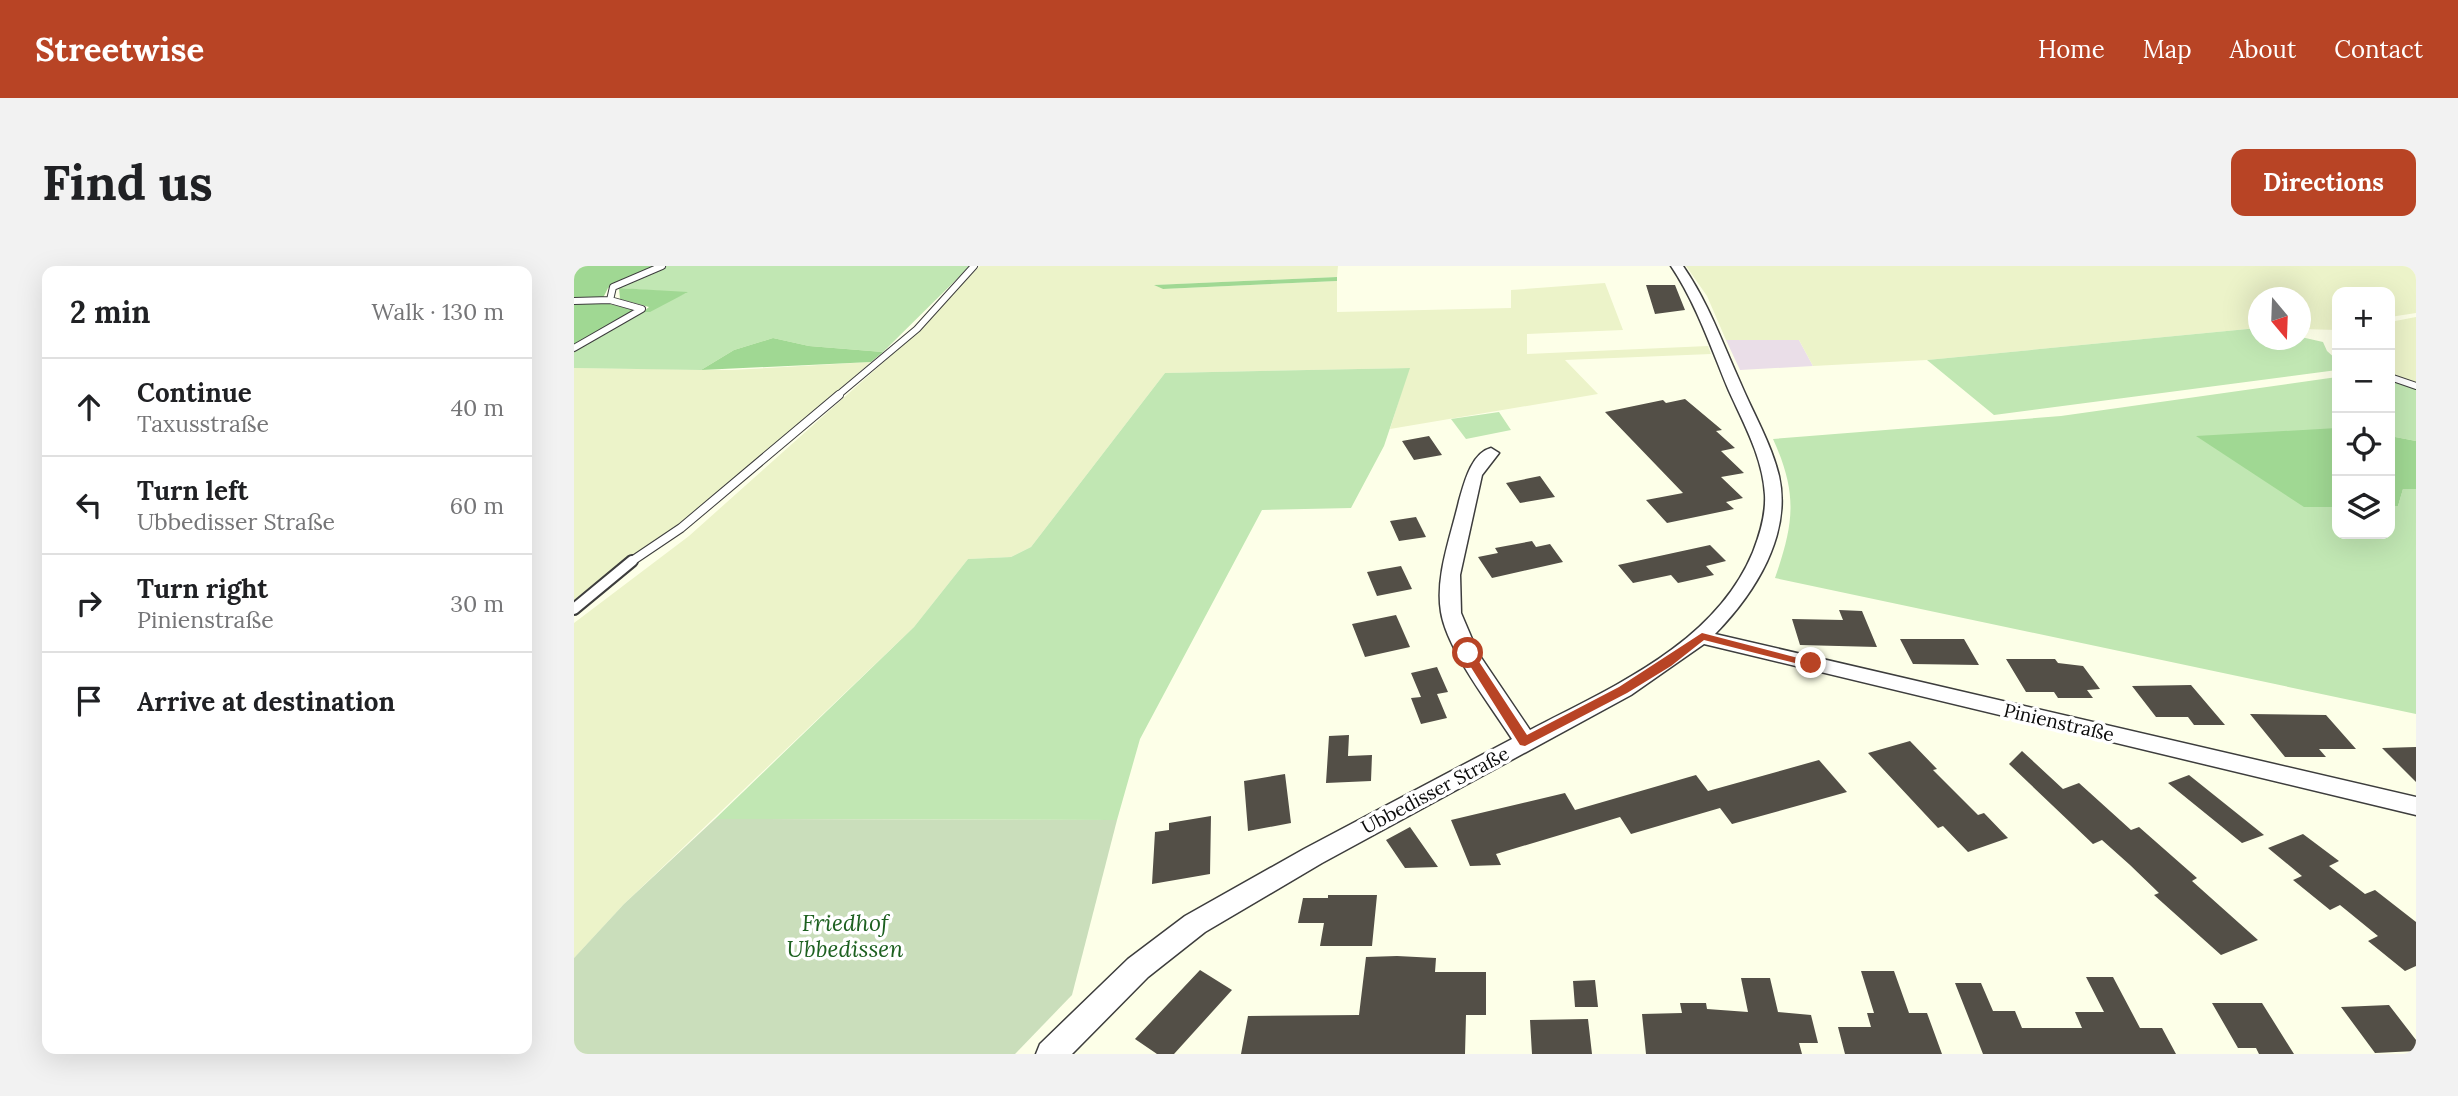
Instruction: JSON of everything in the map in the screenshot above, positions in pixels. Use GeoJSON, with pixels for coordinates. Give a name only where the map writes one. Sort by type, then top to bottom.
{"type":"FeatureCollection","features":[{"type":"Feature","properties":{"kind":"street","name":"Ubbedisser Straße"},"geometry":{"type":"LineString","coordinates":[[1051,1054],[1138,968],[1195,924],[1313,856],[1623,690],[1667,663],[1702,636],[1739,597],[1754,572],[1770,528],[1773,489],[1757,435],[1699,299],[1677,266]]}},
{"type":"Feature","properties":{"kind":"street"},"geometry":{"type":"LineString","coordinates":[[1491,453],[1474,475],[1451,575],[1451,613],[1468,653],[1525,741]]}},
{"type":"Feature","properties":{"kind":"street","name":"Pinienstraße"},"geometry":{"type":"LineString","coordinates":[[1702,636],[2416,807]]}},
{"type":"Feature","properties":{"kind":"lane"},"geometry":{"type":"LineString","coordinates":[[610,300],[613,287],[662,266]]}},
{"type":"Feature","properties":{"kind":"lane"},"geometry":{"type":"LineString","coordinates":[[574,609],[632,561],[681,527],[909,337],[974,266]]}},
{"type":"Feature","properties":{"kind":"lane"},"geometry":{"type":"LineString","coordinates":[[574,301],[610,300],[642,309],[574,348]]}},
{"type":"Feature","properties":{"kind":"lane"},"geometry":{"type":"LineString","coordinates":[[2395,379],[2416,386]]}},
{"type":"Feature","properties":{"kind":"shaded area"},"geometry":{"type":"Polygon","coordinates":[[[1726,340],[1799,340],[1813,366],[1740,370],[1726,340]]]}},
{"type":"Feature","properties":{"kind":"green space"},"geometry":{"type":"Polygon","coordinates":[[[574,266],[656,266],[608,288],[603,298],[606,303],[634,310],[574,345],[574,266]]]}},
{"type":"Feature","properties":{"kind":"green space"},"geometry":{"type":"Polygon","coordinates":[[[664,266],[970,266],[883,352],[809,346],[773,338],[734,350],[701,370],[574,368],[574,351],[643,312],[686,293],[619,288],[664,266]]]}},
{"type":"Feature","properties":{"kind":"green space"},"geometry":{"type":"Polygon","coordinates":[[[980,266],[1338,266],[1337,277],[1155,285],[1163,289],[1337,281],[1337,312],[1511,308],[1511,290],[1605,283],[1623,330],[1527,334],[1527,354],[1708,346],[1711,354],[1565,360],[1598,394],[1390,429],[1409,368],[1165,373],[1031,547],[1011,557],[968,559],[914,627],[624,904],[574,958],[574,623],[689,536],[895,352],[980,266]]]}},
{"type":"Feature","properties":{"kind":"green space"},"geometry":{"type":"Polygon","coordinates":[[[1686,266],[2416,266],[2416,313],[2395,316],[2395,287],[2332,287],[2332,330],[2311,329],[2311,287],[2248,287],[2248,329],[1927,360],[1813,366],[1799,340],[1726,340],[1707,296],[1686,266]]]}},
{"type":"Feature","properties":{"kind":"green space"},"geometry":{"type":"Polygon","coordinates":[[[1337,277],[1337,281],[1163,289],[1154,285],[1337,277]]]}},
{"type":"Feature","properties":{"kind":"green space"},"geometry":{"type":"Polygon","coordinates":[[[619,288],[688,292],[650,312],[643,312],[649,307],[620,299],[619,288]]]}},
{"type":"Feature","properties":{"kind":"green space"},"geometry":{"type":"Polygon","coordinates":[[[2416,317],[2416,383],[2395,377],[2395,321],[2416,317]]]}},
{"type":"Feature","properties":{"kind":"green space"},"geometry":{"type":"Polygon","coordinates":[[[2248,329],[2248,350],[2311,350],[2311,339],[2323,342],[2332,356],[2332,371],[1994,415],[1927,360],[2248,329]]]}},
{"type":"Feature","properties":{"kind":"green space"},"geometry":{"type":"Polygon","coordinates":[[[773,338],[809,346],[883,352],[871,362],[701,370],[734,350],[773,338]]]}},
{"type":"Feature","properties":{"kind":"green space"},"geometry":{"type":"Polygon","coordinates":[[[871,362],[665,542],[574,608],[574,368],[732,370],[871,362]]]}},
{"type":"Feature","properties":{"kind":"green space"},"geometry":{"type":"Polygon","coordinates":[[[1410,368],[1384,446],[1351,508],[1262,510],[1140,739],[1117,820],[715,819],[914,627],[968,559],[1011,557],[1031,547],[1165,373],[1410,368]]]}},
{"type":"Feature","properties":{"kind":"green space"},"geometry":{"type":"Polygon","coordinates":[[[2332,378],[2332,430],[2304,507],[2332,507],[2332,539],[2395,539],[2395,506],[2398,506],[2403,489],[2416,489],[2416,714],[1775,578],[1789,524],[1790,493],[1787,476],[1773,439],[2061,416],[2332,378]]]}},
{"type":"Feature","properties":{"kind":"green space"},"geometry":{"type":"Polygon","coordinates":[[[2395,381],[2416,388],[2416,441],[2395,437],[2395,381]]]}},
{"type":"Feature","properties":{"kind":"green space"},"geometry":{"type":"Polygon","coordinates":[[[1499,412],[1511,430],[1466,439],[1451,419],[1499,412]]]}},
{"type":"Feature","properties":{"kind":"green space"},"geometry":{"type":"Polygon","coordinates":[[[2332,428],[2332,507],[2304,507],[2196,436],[2332,428]]]}},
{"type":"Feature","properties":{"kind":"green space"},"geometry":{"type":"Polygon","coordinates":[[[2395,437],[2416,441],[2416,489],[2403,489],[2398,506],[2395,506],[2395,437]]]}},
{"type":"Feature","properties":{"kind":"green space","name":"Friedhof Ubbedissen"},"geometry":{"type":"Polygon","coordinates":[[[715,819],[1117,820],[1072,995],[1015,1054],[574,1054],[574,958],[624,904],[715,819]]]}},
{"type":"Feature","properties":{"kind":"building"},"geometry":{"type":"Polygon","coordinates":[[[1646,285],[1675,285],[1685,310],[1655,314],[1646,285]]]}},
{"type":"Feature","properties":{"kind":"building"},"geometry":{"type":"Polygon","coordinates":[[[1685,399],[1722,430],[1716,431],[1735,448],[1721,451],[1744,473],[1721,477],[1743,498],[1726,502],[1734,509],[1667,523],[1646,500],[1683,493],[1605,412],[1663,400],[1666,403],[1685,399]]]}},
{"type":"Feature","properties":{"kind":"building"},"geometry":{"type":"Polygon","coordinates":[[[1429,436],[1442,455],[1414,460],[1402,441],[1429,436]]]}},
{"type":"Feature","properties":{"kind":"building"},"geometry":{"type":"Polygon","coordinates":[[[1540,476],[1555,497],[1520,503],[1506,483],[1540,476]]]}},
{"type":"Feature","properties":{"kind":"building"},"geometry":{"type":"Polygon","coordinates":[[[1416,517],[1426,537],[1399,541],[1390,521],[1416,517]]]}},
{"type":"Feature","properties":{"kind":"building"},"geometry":{"type":"Polygon","coordinates":[[[1532,541],[1536,547],[1550,544],[1563,562],[1492,578],[1478,557],[1498,553],[1495,548],[1532,541]]]}},
{"type":"Feature","properties":{"kind":"building"},"geometry":{"type":"Polygon","coordinates":[[[1710,545],[1726,561],[1706,566],[1714,575],[1678,583],[1671,575],[1633,583],[1618,565],[1710,545]]]}},
{"type":"Feature","properties":{"kind":"building"},"geometry":{"type":"Polygon","coordinates":[[[1401,566],[1412,589],[1377,596],[1367,572],[1401,566]]]}},
{"type":"Feature","properties":{"kind":"building"},"geometry":{"type":"Polygon","coordinates":[[[1839,610],[1862,611],[1877,647],[1800,645],[1792,619],[1843,620],[1839,610]]]}},
{"type":"Feature","properties":{"kind":"building"},"geometry":{"type":"Polygon","coordinates":[[[1396,615],[1410,647],[1365,657],[1352,624],[1396,615]]]}},
{"type":"Feature","properties":{"kind":"building"},"geometry":{"type":"Polygon","coordinates":[[[1900,639],[1964,639],[1979,665],[1913,664],[1900,639]]]}},
{"type":"Feature","properties":{"kind":"building"},"geometry":{"type":"Polygon","coordinates":[[[2006,659],[2055,659],[2058,663],[2083,666],[2100,689],[2087,690],[2093,698],[2058,698],[2054,692],[2026,692],[2006,659]]]}},
{"type":"Feature","properties":{"kind":"building"},"geometry":{"type":"Polygon","coordinates":[[[1437,667],[1448,692],[1437,694],[1447,718],[1421,724],[1411,698],[1421,697],[1411,673],[1437,667]]]}},
{"type":"Feature","properties":{"kind":"building"},"geometry":{"type":"Polygon","coordinates":[[[2191,685],[2225,725],[2194,725],[2188,717],[2156,717],[2132,686],[2191,685]]]}},
{"type":"Feature","properties":{"kind":"building"},"geometry":{"type":"Polygon","coordinates":[[[2250,714],[2326,715],[2356,749],[2319,749],[2326,757],[2285,757],[2250,714]]]}},
{"type":"Feature","properties":{"kind":"building"},"geometry":{"type":"Polygon","coordinates":[[[1349,735],[1348,756],[1372,755],[1371,781],[1326,783],[1329,736],[1349,735]]]}},
{"type":"Feature","properties":{"kind":"building"},"geometry":{"type":"Polygon","coordinates":[[[1910,741],[1937,769],[1933,770],[1978,815],[1984,813],[2008,838],[1968,852],[1943,826],[1938,828],[1868,753],[1910,741]]]}},
{"type":"Feature","properties":{"kind":"building"},"geometry":{"type":"Polygon","coordinates":[[[2416,747],[2416,782],[2382,748],[2416,747]]]}},
{"type":"Feature","properties":{"kind":"building"},"geometry":{"type":"Polygon","coordinates":[[[2022,751],[2063,789],[2079,783],[2131,830],[2139,827],[2197,878],[2192,881],[2258,940],[2221,955],[2154,895],[2159,893],[2130,865],[2102,840],[2093,844],[2009,764],[2022,751]]]}},
{"type":"Feature","properties":{"kind":"building"},"geometry":{"type":"Polygon","coordinates":[[[1819,760],[1847,792],[1732,824],[1720,808],[1631,834],[1620,817],[1496,854],[1501,865],[1470,866],[1451,820],[1565,793],[1575,810],[1696,775],[1708,791],[1819,760]]]}},
{"type":"Feature","properties":{"kind":"building"},"geometry":{"type":"Polygon","coordinates":[[[1285,774],[1291,823],[1248,831],[1244,781],[1285,774]]]}},
{"type":"Feature","properties":{"kind":"building"},"geometry":{"type":"Polygon","coordinates":[[[2189,775],[2264,835],[2242,843],[2168,783],[2189,775]]]}},
{"type":"Feature","properties":{"kind":"building"},"geometry":{"type":"Polygon","coordinates":[[[1211,816],[1210,874],[1152,884],[1155,832],[1169,830],[1169,823],[1211,816]]]}},
{"type":"Feature","properties":{"kind":"building"},"geometry":{"type":"Polygon","coordinates":[[[1410,827],[1438,867],[1405,868],[1386,840],[1410,827]]]}},
{"type":"Feature","properties":{"kind":"building"},"geometry":{"type":"Polygon","coordinates":[[[2303,834],[2339,861],[2329,866],[2365,894],[2375,890],[2416,922],[2416,966],[2405,971],[2368,941],[2378,936],[2340,905],[2330,910],[2293,880],[2302,876],[2268,848],[2303,834]]]}},
{"type":"Feature","properties":{"kind":"building"},"geometry":{"type":"Polygon","coordinates":[[[1328,895],[1377,895],[1372,946],[1320,946],[1324,923],[1298,923],[1303,898],[1328,898],[1328,895]]]}},
{"type":"Feature","properties":{"kind":"building"},"geometry":{"type":"Polygon","coordinates":[[[1366,957],[1436,958],[1435,972],[1486,972],[1486,1015],[1466,1015],[1465,1054],[1241,1054],[1248,1016],[1359,1015],[1366,957]]]}},
{"type":"Feature","properties":{"kind":"building"},"geometry":{"type":"Polygon","coordinates":[[[1200,970],[1232,990],[1174,1054],[1157,1054],[1135,1039],[1200,970]]]}},
{"type":"Feature","properties":{"kind":"building"},"geometry":{"type":"Polygon","coordinates":[[[1861,971],[1894,971],[1909,1013],[1927,1013],[1942,1054],[1845,1054],[1838,1027],[1871,1027],[1867,1013],[1874,1013],[1861,971]]]}},
{"type":"Feature","properties":{"kind":"building"},"geometry":{"type":"Polygon","coordinates":[[[2086,977],[2113,977],[2140,1028],[2162,1028],[2176,1054],[1983,1054],[1955,983],[1981,983],[1993,1011],[2015,1011],[2022,1028],[2082,1028],[2075,1012],[2104,1012],[2086,977]]]}},
{"type":"Feature","properties":{"kind":"building"},"geometry":{"type":"Polygon","coordinates":[[[1741,978],[1770,978],[1778,1012],[1811,1015],[1818,1043],[1799,1043],[1802,1054],[1646,1054],[1642,1014],[1682,1013],[1680,1003],[1706,1003],[1707,1009],[1748,1012],[1741,978]]]}},
{"type":"Feature","properties":{"kind":"building"},"geometry":{"type":"Polygon","coordinates":[[[1595,980],[1598,1007],[1575,1007],[1573,981],[1595,980]]]}},
{"type":"Feature","properties":{"kind":"building"},"geometry":{"type":"Polygon","coordinates":[[[2212,1003],[2262,1003],[2294,1054],[2259,1054],[2256,1048],[2238,1048],[2212,1003]]]}},
{"type":"Feature","properties":{"kind":"building"},"geometry":{"type":"Polygon","coordinates":[[[2389,1005],[2416,1040],[2416,1051],[2375,1053],[2341,1007],[2389,1005]]]}},
{"type":"Feature","properties":{"kind":"building"},"geometry":{"type":"Polygon","coordinates":[[[1588,1019],[1592,1054],[1532,1054],[1530,1020],[1588,1019]]]}},
{"type":"Feature","properties":{"kind":"route"},"geometry":{"type":"LineString","coordinates":[[1468,653],[1525,741],[1623,690],[1667,663],[1702,636],[1811,663]]}}]}
